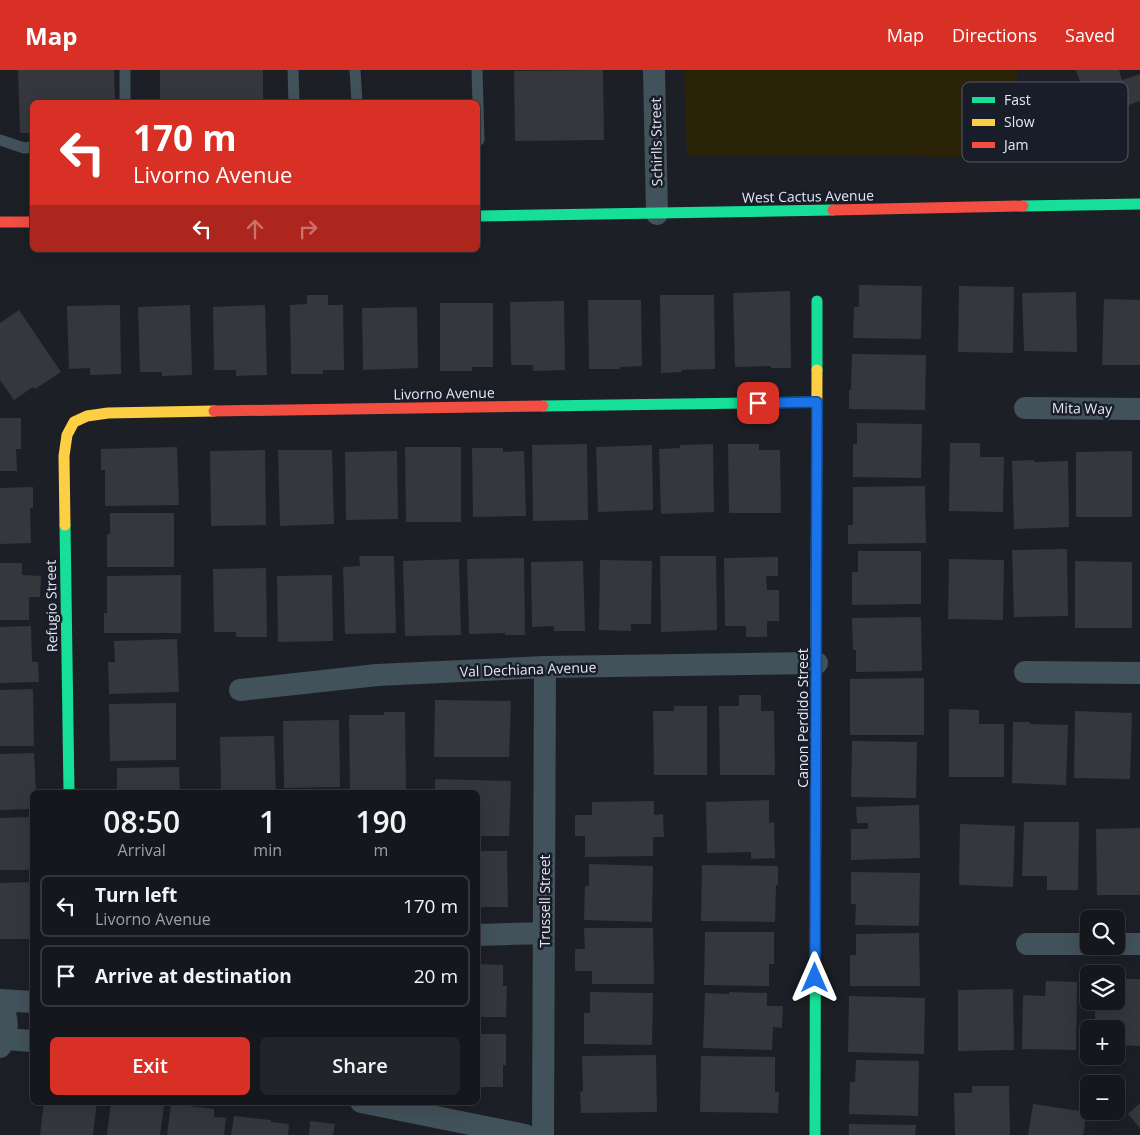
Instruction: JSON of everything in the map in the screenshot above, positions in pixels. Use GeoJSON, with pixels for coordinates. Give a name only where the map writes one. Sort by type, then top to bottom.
{"type":"FeatureCollection","features":[{"type":"Feature","properties":{"kind":"street","name":"Schirlls Street"},"geometry":{"type":"LineString","coordinates":[[654,70],[657,214]]}},
{"type":"Feature","properties":{"kind":"street","name":"West Cactus Avenue"},"geometry":{"type":"LineString","coordinates":[[480,216],[1140,204]]}},
{"type":"Feature","properties":{"kind":"street"},"geometry":{"type":"LineString","coordinates":[[0,222],[30,222]]}},
{"type":"Feature","properties":{"kind":"street","name":"Canon Perdido Street"},"geometry":{"type":"LineString","coordinates":[[815,1135],[817,301]]}},
{"type":"Feature","properties":{"kind":"street","name":"Livorno Avenue"},"geometry":{"type":"LineString","coordinates":[[74,422],[90,414],[108,413],[817,402]]}},
{"type":"Feature","properties":{"kind":"street","name":"Mita Way"},"geometry":{"type":"LineString","coordinates":[[1025,408],[1140,409]]}},
{"type":"Feature","properties":{"kind":"street","name":"Refugio Street"},"geometry":{"type":"LineString","coordinates":[[69,790],[64,456],[65,437],[74,422]]}},
{"type":"Feature","properties":{"kind":"street","name":"Val Dechiana Avenue"},"geometry":{"type":"LineString","coordinates":[[240,690],[377,675],[545,667],[817,663]]}},
{"type":"Feature","properties":{"kind":"street","name":"Trussell Street"},"geometry":{"type":"LineString","coordinates":[[544,1135],[545,667]]}},
{"type":"Feature","properties":{"kind":"street"},"geometry":{"type":"LineString","coordinates":[[1025,672],[1140,673]]}},
{"type":"Feature","properties":{"kind":"street"},"geometry":{"type":"LineString","coordinates":[[480,934],[544,933]]}},
{"type":"Feature","properties":{"kind":"street"},"geometry":{"type":"LineString","coordinates":[[1027,944],[1080,944]]}},
{"type":"Feature","properties":{"kind":"street"},"geometry":{"type":"LineString","coordinates":[[1125,944],[1140,944]]}},
{"type":"Feature","properties":{"kind":"street"},"geometry":{"type":"LineString","coordinates":[[0,1000],[30,1002]]}},
{"type":"Feature","properties":{"kind":"street"},"geometry":{"type":"LineString","coordinates":[[0,1004],[4,1009],[7,1020],[2,1043],[30,1041]]}},
{"type":"Feature","properties":{"kind":"street"},"geometry":{"type":"LineString","coordinates":[[376,1105],[525,1135]]}},
{"type":"Feature","properties":{"kind":"lane"},"geometry":{"type":"LineString","coordinates":[[125,70],[125,100]]}},
{"type":"Feature","properties":{"kind":"lane"},"geometry":{"type":"LineString","coordinates":[[293,70],[294,100]]}},
{"type":"Feature","properties":{"kind":"lane"},"geometry":{"type":"LineString","coordinates":[[355,70],[357,100]]}},
{"type":"Feature","properties":{"kind":"lane"},"geometry":{"type":"LineString","coordinates":[[477,70],[478,100]]}},
{"type":"Feature","properties":{"kind":"lane"},"geometry":{"type":"LineString","coordinates":[[0,140],[24,148],[30,148]]}},
{"type":"Feature","properties":{"kind":"sand"},"geometry":{"type":"Polygon","coordinates":[[[684,70],[1017,70],[1017,82],[962,82],[962,157],[687,155],[684,70]]]}},
{"type":"Feature","properties":{"kind":"building"},"geometry":{"type":"Polygon","coordinates":[[[18,70],[114,70],[115,100],[30,100],[30,133],[20,133],[18,70]]]}},
{"type":"Feature","properties":{"kind":"building"},"geometry":{"type":"Polygon","coordinates":[[[160,70],[263,70],[263,100],[160,100],[160,70]]]}},
{"type":"Feature","properties":{"kind":"building"},"geometry":{"type":"Polygon","coordinates":[[[603,70],[604,140],[515,141],[514,71],[603,70]]]}},
{"type":"Feature","properties":{"kind":"building"},"geometry":{"type":"Polygon","coordinates":[[[1076,70],[1119,70],[1122,80],[1140,74],[1140,101],[1128,105],[1128,82],[1080,82],[1076,70]]]}},
{"type":"Feature","properties":{"kind":"building"},"geometry":{"type":"Polygon","coordinates":[[[859,285],[922,286],[921,339],[853,338],[854,307],[859,307],[859,285]]]}},
{"type":"Feature","properties":{"kind":"building"},"geometry":{"type":"Polygon","coordinates":[[[959,286],[1014,287],[1013,353],[958,352],[959,286]]]}},
{"type":"Feature","properties":{"kind":"building"},"geometry":{"type":"Polygon","coordinates":[[[790,291],[791,368],[771,368],[771,366],[735,367],[733,293],[790,291]]]}},
{"type":"Feature","properties":{"kind":"building"},"geometry":{"type":"Polygon","coordinates":[[[1076,292],[1077,352],[1024,351],[1022,293],[1076,292]]]}},
{"type":"Feature","properties":{"kind":"building"},"geometry":{"type":"Polygon","coordinates":[[[307,295],[328,295],[328,305],[343,305],[344,370],[323,370],[323,374],[291,374],[290,305],[307,304],[307,295]]]}},
{"type":"Feature","properties":{"kind":"building"},"geometry":{"type":"Polygon","coordinates":[[[660,295],[714,295],[715,369],[681,370],[682,372],[661,373],[660,295]]]}},
{"type":"Feature","properties":{"kind":"building"},"geometry":{"type":"Polygon","coordinates":[[[1104,299],[1140,300],[1140,365],[1102,365],[1104,299]]]}},
{"type":"Feature","properties":{"kind":"building"},"geometry":{"type":"Polygon","coordinates":[[[588,300],[641,300],[642,366],[620,367],[620,369],[589,369],[588,300]]]}},
{"type":"Feature","properties":{"kind":"building"},"geometry":{"type":"Polygon","coordinates":[[[564,301],[565,370],[533,371],[533,365],[511,365],[510,302],[564,301]]]}},
{"type":"Feature","properties":{"kind":"building"},"geometry":{"type":"Polygon","coordinates":[[[440,303],[493,303],[493,367],[472,367],[472,371],[440,371],[440,303]]]}},
{"type":"Feature","properties":{"kind":"building"},"geometry":{"type":"Polygon","coordinates":[[[120,305],[121,374],[90,375],[90,368],[69,369],[67,306],[120,305]]]}},
{"type":"Feature","properties":{"kind":"building"},"geometry":{"type":"Polygon","coordinates":[[[190,305],[192,375],[162,376],[162,372],[140,372],[138,307],[190,305]]]}},
{"type":"Feature","properties":{"kind":"building"},"geometry":{"type":"Polygon","coordinates":[[[265,305],[267,375],[236,376],[236,370],[214,370],[213,307],[265,305]]]}},
{"type":"Feature","properties":{"kind":"building"},"geometry":{"type":"Polygon","coordinates":[[[417,307],[418,368],[363,370],[362,308],[417,307]]]}},
{"type":"Feature","properties":{"kind":"building"},"geometry":{"type":"Polygon","coordinates":[[[19,310],[61,372],[14,400],[0,380],[0,323],[19,310]]]}},
{"type":"Feature","properties":{"kind":"building"},"geometry":{"type":"Polygon","coordinates":[[[852,354],[926,355],[925,410],[849,409],[852,354]]]}},
{"type":"Feature","properties":{"kind":"building"},"geometry":{"type":"Polygon","coordinates":[[[0,418],[21,418],[21,449],[16,449],[17,471],[0,471],[0,418]]]}},
{"type":"Feature","properties":{"kind":"building"},"geometry":{"type":"Polygon","coordinates":[[[857,423],[922,424],[921,478],[853,477],[853,444],[857,444],[857,423]]]}},
{"type":"Feature","properties":{"kind":"building"},"geometry":{"type":"Polygon","coordinates":[[[950,443],[980,443],[980,457],[1004,457],[1003,512],[949,511],[950,443]]]}},
{"type":"Feature","properties":{"kind":"building"},"geometry":{"type":"Polygon","coordinates":[[[587,444],[588,520],[533,521],[532,445],[587,444]]]}},
{"type":"Feature","properties":{"kind":"building"},"geometry":{"type":"Polygon","coordinates":[[[713,444],[714,512],[661,514],[659,449],[680,448],[680,445],[713,444]]]}},
{"type":"Feature","properties":{"kind":"building"},"geometry":{"type":"Polygon","coordinates":[[[728,444],[759,444],[759,450],[780,450],[781,513],[729,513],[728,444]]]}},
{"type":"Feature","properties":{"kind":"building"},"geometry":{"type":"Polygon","coordinates":[[[652,445],[653,510],[598,512],[596,447],[652,445]]]}},
{"type":"Feature","properties":{"kind":"building"},"geometry":{"type":"Polygon","coordinates":[[[177,447],[179,505],[105,506],[105,470],[101,470],[101,449],[177,447]]]}},
{"type":"Feature","properties":{"kind":"building"},"geometry":{"type":"Polygon","coordinates":[[[405,447],[461,447],[461,522],[406,522],[405,447]]]}},
{"type":"Feature","properties":{"kind":"building"},"geometry":{"type":"Polygon","coordinates":[[[472,448],[503,448],[503,452],[524,451],[526,516],[473,517],[472,448]]]}},
{"type":"Feature","properties":{"kind":"building"},"geometry":{"type":"Polygon","coordinates":[[[265,450],[266,525],[211,526],[210,451],[265,450]]]}},
{"type":"Feature","properties":{"kind":"building"},"geometry":{"type":"Polygon","coordinates":[[[278,450],[332,450],[334,524],[280,526],[278,450]]]}},
{"type":"Feature","properties":{"kind":"building"},"geometry":{"type":"Polygon","coordinates":[[[397,451],[398,519],[346,520],[345,452],[397,451]]]}},
{"type":"Feature","properties":{"kind":"building"},"geometry":{"type":"Polygon","coordinates":[[[1132,451],[1132,517],[1076,517],[1076,452],[1132,451]]]}},
{"type":"Feature","properties":{"kind":"building"},"geometry":{"type":"Polygon","coordinates":[[[1034,460],[1034,462],[1068,461],[1069,527],[1014,529],[1012,461],[1034,460]]]}},
{"type":"Feature","properties":{"kind":"building"},"geometry":{"type":"Polygon","coordinates":[[[925,486],[926,543],[848,544],[848,525],[853,525],[853,487],[925,486]]]}},
{"type":"Feature","properties":{"kind":"building"},"geometry":{"type":"Polygon","coordinates":[[[33,487],[33,508],[30,508],[31,543],[0,544],[0,488],[33,487]]]}},
{"type":"Feature","properties":{"kind":"building"},"geometry":{"type":"Polygon","coordinates":[[[110,513],[174,513],[174,567],[107,567],[107,534],[110,534],[110,513]]]}},
{"type":"Feature","properties":{"kind":"building"},"geometry":{"type":"Polygon","coordinates":[[[1067,549],[1068,616],[1014,617],[1012,550],[1067,549]]]}},
{"type":"Feature","properties":{"kind":"building"},"geometry":{"type":"Polygon","coordinates":[[[858,551],[921,551],[921,604],[852,605],[852,572],[858,572],[858,551]]]}},
{"type":"Feature","properties":{"kind":"building"},"geometry":{"type":"Polygon","coordinates":[[[359,556],[394,556],[396,633],[345,634],[343,567],[360,566],[359,556]]]}},
{"type":"Feature","properties":{"kind":"building"},"geometry":{"type":"Polygon","coordinates":[[[660,556],[716,556],[717,630],[661,632],[660,556]]]}},
{"type":"Feature","properties":{"kind":"building"},"geometry":{"type":"Polygon","coordinates":[[[778,557],[778,576],[766,576],[767,590],[779,590],[779,621],[767,621],[767,637],[746,637],[746,626],[725,626],[724,558],[778,557]]]}},
{"type":"Feature","properties":{"kind":"building"},"geometry":{"type":"Polygon","coordinates":[[[524,558],[525,635],[505,635],[505,633],[469,634],[467,559],[524,558]]]}},
{"type":"Feature","properties":{"kind":"building"},"geometry":{"type":"Polygon","coordinates":[[[459,559],[461,635],[405,636],[403,561],[459,559]]]}},
{"type":"Feature","properties":{"kind":"building"},"geometry":{"type":"Polygon","coordinates":[[[949,559],[1004,560],[1003,620],[948,619],[949,559]]]}},
{"type":"Feature","properties":{"kind":"building"},"geometry":{"type":"Polygon","coordinates":[[[600,560],[652,561],[651,624],[631,624],[631,631],[599,630],[600,560]]]}},
{"type":"Feature","properties":{"kind":"building"},"geometry":{"type":"Polygon","coordinates":[[[583,561],[585,631],[554,631],[554,626],[532,627],[531,562],[583,561]]]}},
{"type":"Feature","properties":{"kind":"building"},"geometry":{"type":"Polygon","coordinates":[[[1075,561],[1132,562],[1132,628],[1075,628],[1075,561]]]}},
{"type":"Feature","properties":{"kind":"building"},"geometry":{"type":"Polygon","coordinates":[[[0,563],[22,563],[22,575],[41,576],[40,597],[29,597],[29,620],[0,620],[0,563]]]}},
{"type":"Feature","properties":{"kind":"building"},"geometry":{"type":"Polygon","coordinates":[[[266,568],[267,637],[236,637],[236,632],[214,632],[213,569],[266,568]]]}},
{"type":"Feature","properties":{"kind":"building"},"geometry":{"type":"Polygon","coordinates":[[[181,575],[181,633],[104,633],[104,613],[107,613],[107,576],[181,575]]]}},
{"type":"Feature","properties":{"kind":"building"},"geometry":{"type":"Polygon","coordinates":[[[332,575],[333,641],[278,642],[277,576],[332,575]]]}},
{"type":"Feature","properties":{"kind":"building"},"geometry":{"type":"Polygon","coordinates":[[[921,617],[922,671],[856,672],[856,650],[853,650],[852,618],[921,617]]]}},
{"type":"Feature","properties":{"kind":"building"},"geometry":{"type":"Polygon","coordinates":[[[31,626],[32,662],[38,662],[39,682],[0,683],[0,627],[31,626]]]}},
{"type":"Feature","properties":{"kind":"building"},"geometry":{"type":"Polygon","coordinates":[[[177,639],[179,692],[109,694],[108,662],[115,662],[114,641],[177,639]]]}},
{"type":"Feature","properties":{"kind":"building"},"geometry":{"type":"Polygon","coordinates":[[[924,678],[924,735],[850,735],[850,679],[924,678]]]}},
{"type":"Feature","properties":{"kind":"building"},"geometry":{"type":"Polygon","coordinates":[[[33,689],[34,746],[0,746],[0,690],[33,689]]]}},
{"type":"Feature","properties":{"kind":"building"},"geometry":{"type":"Polygon","coordinates":[[[739,695],[761,695],[761,711],[774,711],[775,775],[720,775],[719,706],[739,706],[739,695]]]}},
{"type":"Feature","properties":{"kind":"building"},"geometry":{"type":"Polygon","coordinates":[[[435,700],[511,701],[509,757],[434,757],[435,700]]]}},
{"type":"Feature","properties":{"kind":"building"},"geometry":{"type":"Polygon","coordinates":[[[176,703],[176,760],[110,761],[109,704],[176,703]]]}},
{"type":"Feature","properties":{"kind":"building"},"geometry":{"type":"Polygon","coordinates":[[[674,706],[707,706],[707,775],[654,775],[653,711],[674,711],[674,706]]]}},
{"type":"Feature","properties":{"kind":"building"},"geometry":{"type":"Polygon","coordinates":[[[949,709],[979,710],[979,724],[1004,724],[1004,777],[949,777],[949,709]]]}},
{"type":"Feature","properties":{"kind":"building"},"geometry":{"type":"Polygon","coordinates":[[[1075,711],[1132,713],[1130,779],[1074,778],[1075,711]]]}},
{"type":"Feature","properties":{"kind":"building"},"geometry":{"type":"Polygon","coordinates":[[[384,712],[405,712],[406,789],[350,790],[349,715],[384,715],[384,712]]]}},
{"type":"Feature","properties":{"kind":"building"},"geometry":{"type":"Polygon","coordinates":[[[339,720],[340,787],[284,788],[283,721],[339,720]]]}},
{"type":"Feature","properties":{"kind":"building"},"geometry":{"type":"Polygon","coordinates":[[[1013,722],[1068,725],[1066,785],[1012,783],[1013,722]]]}},
{"type":"Feature","properties":{"kind":"building"},"geometry":{"type":"Polygon","coordinates":[[[274,736],[276,790],[221,790],[220,737],[274,736]]]}},
{"type":"Feature","properties":{"kind":"building"},"geometry":{"type":"Polygon","coordinates":[[[852,741],[917,742],[916,798],[851,797],[852,741]]]}},
{"type":"Feature","properties":{"kind":"building"},"geometry":{"type":"Polygon","coordinates":[[[34,753],[36,790],[30,790],[30,809],[0,810],[0,754],[34,753]]]}},
{"type":"Feature","properties":{"kind":"building"},"geometry":{"type":"Polygon","coordinates":[[[179,767],[180,790],[117,790],[117,768],[179,767]]]}},
{"type":"Feature","properties":{"kind":"building"},"geometry":{"type":"Polygon","coordinates":[[[435,779],[511,781],[509,836],[480,836],[480,790],[435,790],[435,779]]]}},
{"type":"Feature","properties":{"kind":"building"},"geometry":{"type":"Polygon","coordinates":[[[769,800],[769,823],[774,822],[775,858],[751,859],[751,852],[707,853],[706,802],[769,800]]]}},
{"type":"Feature","properties":{"kind":"building"},"geometry":{"type":"Polygon","coordinates":[[[654,801],[654,815],[663,814],[664,837],[653,837],[653,856],[585,857],[585,836],[575,836],[575,815],[592,815],[592,802],[654,801]]]}},
{"type":"Feature","properties":{"kind":"building"},"geometry":{"type":"Polygon","coordinates":[[[919,805],[920,858],[851,860],[851,829],[868,829],[868,823],[857,823],[856,807],[919,805]]]}},
{"type":"Feature","properties":{"kind":"building"},"geometry":{"type":"Polygon","coordinates":[[[29,817],[30,870],[0,870],[0,818],[29,817]]]}},
{"type":"Feature","properties":{"kind":"building"},"geometry":{"type":"Polygon","coordinates":[[[1024,822],[1079,822],[1078,890],[1047,890],[1047,876],[1022,876],[1024,822]]]}},
{"type":"Feature","properties":{"kind":"building"},"geometry":{"type":"Polygon","coordinates":[[[960,824],[1015,826],[1013,887],[959,885],[960,824]]]}},
{"type":"Feature","properties":{"kind":"building"},"geometry":{"type":"Polygon","coordinates":[[[1140,828],[1140,895],[1097,895],[1096,829],[1140,828]]]}},
{"type":"Feature","properties":{"kind":"building"},"geometry":{"type":"Polygon","coordinates":[[[480,851],[507,851],[508,907],[480,907],[480,851]]]}},
{"type":"Feature","properties":{"kind":"building"},"geometry":{"type":"Polygon","coordinates":[[[589,864],[653,866],[652,922],[584,920],[585,886],[589,886],[589,864]]]}},
{"type":"Feature","properties":{"kind":"building"},"geometry":{"type":"Polygon","coordinates":[[[702,865],[778,866],[775,922],[701,921],[702,865]]]}},
{"type":"Feature","properties":{"kind":"building"},"geometry":{"type":"Polygon","coordinates":[[[851,872],[920,873],[919,926],[855,925],[856,904],[851,904],[851,872]]]}},
{"type":"Feature","properties":{"kind":"building"},"geometry":{"type":"Polygon","coordinates":[[[30,882],[30,939],[0,939],[0,883],[30,882]]]}},
{"type":"Feature","properties":{"kind":"building"},"geometry":{"type":"Polygon","coordinates":[[[584,928],[653,928],[654,984],[592,984],[592,971],[575,971],[575,949],[585,949],[584,928]]]}},
{"type":"Feature","properties":{"kind":"building"},"geometry":{"type":"Polygon","coordinates":[[[705,932],[774,932],[774,964],[769,964],[769,986],[704,985],[705,932]]]}},
{"type":"Feature","properties":{"kind":"building"},"geometry":{"type":"Polygon","coordinates":[[[919,933],[920,986],[850,986],[850,955],[856,955],[856,934],[919,933]]]}},
{"type":"Feature","properties":{"kind":"building"},"geometry":{"type":"Polygon","coordinates":[[[480,964],[503,965],[503,986],[507,986],[506,1017],[480,1017],[480,964]]]}},
{"type":"Feature","properties":{"kind":"building"},"geometry":{"type":"Polygon","coordinates":[[[1125,979],[1140,979],[1140,1046],[1125,1045],[1125,1020],[1095,1020],[1095,1010],[1125,1010],[1125,979]]]}},
{"type":"Feature","properties":{"kind":"building"},"geometry":{"type":"Polygon","coordinates":[[[1046,981],[1077,982],[1076,1050],[1022,1049],[1023,995],[1045,996],[1046,981]]]}},
{"type":"Feature","properties":{"kind":"building"},"geometry":{"type":"Polygon","coordinates":[[[1013,989],[1014,1050],[958,1051],[958,990],[1013,989]]]}},
{"type":"Feature","properties":{"kind":"building"},"geometry":{"type":"Polygon","coordinates":[[[590,992],[653,993],[652,1045],[584,1044],[584,1013],[590,1013],[590,992]]]}},
{"type":"Feature","properties":{"kind":"building"},"geometry":{"type":"Polygon","coordinates":[[[729,992],[767,993],[767,1006],[783,1006],[782,1028],[773,1027],[772,1050],[703,1048],[705,993],[729,994],[729,992]]]}},
{"type":"Feature","properties":{"kind":"building"},"geometry":{"type":"Polygon","coordinates":[[[849,996],[925,998],[924,1054],[848,1052],[849,996]]]}},
{"type":"Feature","properties":{"kind":"building"},"geometry":{"type":"Polygon","coordinates":[[[480,1034],[506,1034],[506,1065],[503,1065],[503,1087],[480,1087],[480,1034]]]}},
{"type":"Feature","properties":{"kind":"building"},"geometry":{"type":"Polygon","coordinates":[[[656,1055],[657,1112],[581,1113],[580,1092],[583,1091],[582,1056],[656,1055]]]}},
{"type":"Feature","properties":{"kind":"building"},"geometry":{"type":"Polygon","coordinates":[[[701,1056],[775,1057],[775,1092],[779,1092],[778,1113],[700,1112],[701,1056]]]}},
{"type":"Feature","properties":{"kind":"building"},"geometry":{"type":"Polygon","coordinates":[[[856,1060],[919,1061],[918,1116],[849,1114],[850,1082],[855,1082],[856,1060]]]}},
{"type":"Feature","properties":{"kind":"building"},"geometry":{"type":"Polygon","coordinates":[[[972,1086],[1009,1086],[1010,1135],[955,1135],[954,1093],[972,1093],[972,1086]]]}},
{"type":"Feature","properties":{"kind":"building"},"geometry":{"type":"Polygon","coordinates":[[[1140,1103],[1140,1128],[1128,1114],[1140,1103]]]}},
{"type":"Feature","properties":{"kind":"building"},"geometry":{"type":"Polygon","coordinates":[[[1033,1104],[1080,1111],[1080,1120],[1086,1120],[1083,1135],[1028,1135],[1033,1104]]]}},
{"type":"Feature","properties":{"kind":"building"},"geometry":{"type":"Polygon","coordinates":[[[44,1105],[97,1105],[93,1135],[40,1135],[44,1105]]]}},
{"type":"Feature","properties":{"kind":"building"},"geometry":{"type":"Polygon","coordinates":[[[111,1105],[164,1106],[160,1135],[107,1135],[111,1105]]]}},
{"type":"Feature","properties":{"kind":"building"},"geometry":{"type":"Polygon","coordinates":[[[171,1105],[214,1109],[214,1117],[226,1118],[224,1135],[167,1135],[171,1105]]]}},
{"type":"Feature","properties":{"kind":"building"},"geometry":{"type":"Polygon","coordinates":[[[234,1116],[289,1124],[288,1135],[231,1135],[234,1116]]]}},
{"type":"Feature","properties":{"kind":"building"},"geometry":{"type":"Polygon","coordinates":[[[310,1121],[335,1124],[333,1135],[309,1135],[310,1121]]]}},
{"type":"Feature","properties":{"kind":"building"},"geometry":{"type":"Polygon","coordinates":[[[849,1124],[916,1125],[915,1135],[849,1135],[849,1124]]]}},
{"type":"Feature","properties":{"kind":"traffic: fast"},"geometry":{"type":"LineString","coordinates":[[1023,206],[1140,204]]}},
{"type":"Feature","properties":{"kind":"traffic: fast"},"geometry":{"type":"LineString","coordinates":[[480,216],[833,210]]}},
{"type":"Feature","properties":{"kind":"traffic: fast"},"geometry":{"type":"LineString","coordinates":[[817,301],[817,370]]}},
{"type":"Feature","properties":{"kind":"traffic: fast"},"geometry":{"type":"LineString","coordinates":[[543,406],[817,402]]}},
{"type":"Feature","properties":{"kind":"traffic: fast"},"geometry":{"type":"LineString","coordinates":[[65,525],[69,790]]}},
{"type":"Feature","properties":{"kind":"traffic: fast"},"geometry":{"type":"LineString","coordinates":[[815,1135],[816,663]]}},
{"type":"Feature","properties":{"kind":"traffic: slow"},"geometry":{"type":"LineString","coordinates":[[816,663],[817,370]]}},
{"type":"Feature","properties":{"kind":"traffic: slow"},"geometry":{"type":"LineString","coordinates":[[65,525],[64,456],[67,435],[74,422],[87,416],[108,413],[214,411]]}},
{"type":"Feature","properties":{"kind":"traffic: jam"},"geometry":{"type":"LineString","coordinates":[[833,210],[1023,206]]}},
{"type":"Feature","properties":{"kind":"traffic: jam"},"geometry":{"type":"LineString","coordinates":[[0,222],[30,222]]}},
{"type":"Feature","properties":{"kind":"traffic: jam"},"geometry":{"type":"LineString","coordinates":[[214,411],[543,406]]}},
{"type":"Feature","properties":{"kind":"route"},"geometry":{"type":"LineString","coordinates":[[758,403],[817,402],[815,978]]}}]}
